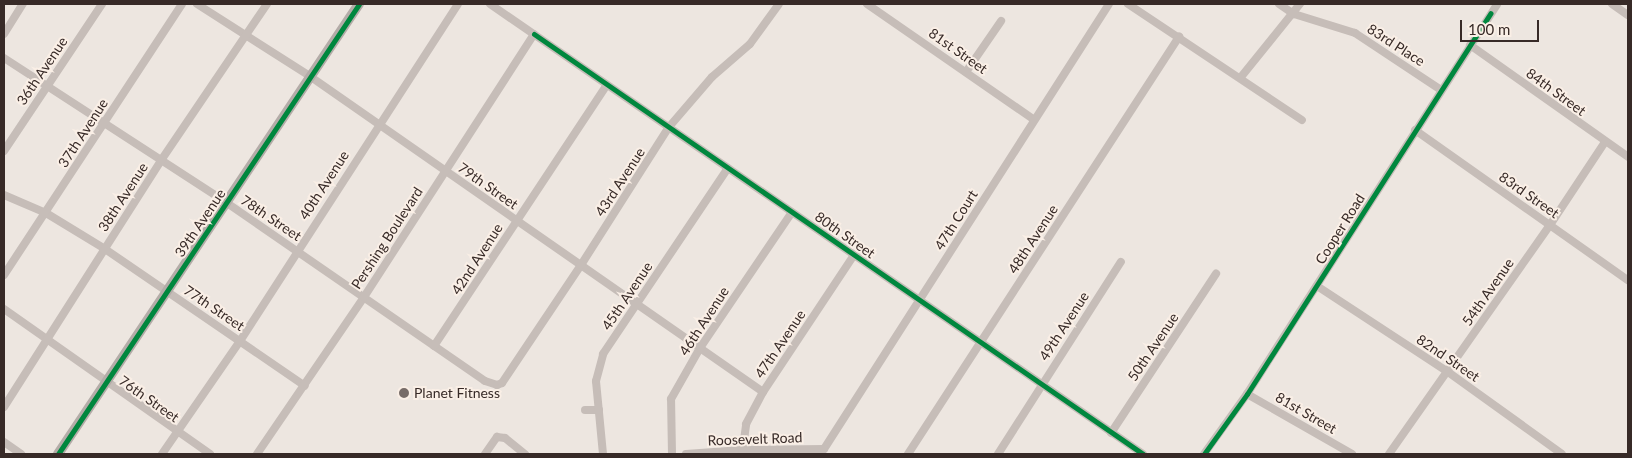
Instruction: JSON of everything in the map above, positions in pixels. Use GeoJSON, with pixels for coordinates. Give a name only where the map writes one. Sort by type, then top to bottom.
{"type":"FeatureCollection","features":[{"type":"Feature","properties":{"kind":"main road","name":"39th Avenue"},"geometry":{"type":"LineString","coordinates":[[58,454],[359,4]]}},
{"type":"Feature","properties":{"kind":"street"},"geometry":{"type":"LineString","coordinates":[[4,34],[23,4]]}},
{"type":"Feature","properties":{"kind":"street","name":"36th Avenue"},"geometry":{"type":"LineString","coordinates":[[4,151],[102,4]]}},
{"type":"Feature","properties":{"kind":"street","name":"37th Avenue"},"geometry":{"type":"LineString","coordinates":[[4,275],[105,124],[182,4]]}},
{"type":"Feature","properties":{"kind":"street","name":"79th Street"},"geometry":{"type":"LineString","coordinates":[[197,4],[247,34],[311,77],[763,392]]}},
{"type":"Feature","properties":{"kind":"street","name":"38th Avenue"},"geometry":{"type":"LineString","coordinates":[[4,406],[162,160],[267,4]]}},
{"type":"Feature","properties":{"kind":"street","name":"40th Avenue"},"geometry":{"type":"LineString","coordinates":[[162,454],[240,341],[458,4]]}},
{"type":"Feature","properties":{"kind":"street","name":"80th Street"},"geometry":{"type":"LineString","coordinates":[[490,4],[1143,454]]}},
{"type":"Feature","properties":{"kind":"street","name":"43rd Avenue"},"geometry":{"type":"LineString","coordinates":[[497,386],[502,383],[581,266],[669,128],[712,78],[750,44],[779,4]]}},
{"type":"Feature","properties":{"kind":"street","name":"81st Street"},"geometry":{"type":"LineString","coordinates":[[867,4],[879,7],[1033,119]]}},
{"type":"Feature","properties":{"kind":"street","name":"47th Court"},"geometry":{"type":"LineString","coordinates":[[824,449],[1033,119],[1109,4]]}},
{"type":"Feature","properties":{"kind":"street"},"geometry":{"type":"LineString","coordinates":[[1128,4],[1241,77],[1302,120]]}},
{"type":"Feature","properties":{"kind":"street","name":"83rd Place"},"geometry":{"type":"LineString","coordinates":[[1279,4],[1294,14],[1354,33],[1441,90]]}},
{"type":"Feature","properties":{"kind":"street"},"geometry":{"type":"LineString","coordinates":[[1241,77],[1294,14],[1300,4]]}},
{"type":"Feature","properties":{"kind":"street","name":"Cooper Road"},"geometry":{"type":"LineString","coordinates":[[1204,454],[1247,394],[1497,4]]}},
{"type":"Feature","properties":{"kind":"street"},"geometry":{"type":"LineString","coordinates":[[1612,4],[1628,15]]}},
{"type":"Feature","properties":{"kind":"street"},"geometry":{"type":"LineString","coordinates":[[966,72],[1001,21]]}},
{"type":"Feature","properties":{"kind":"street","name":"Pershing Boulevard"},"geometry":{"type":"LineString","coordinates":[[257,454],[364,297],[534,34]]}},
{"type":"Feature","properties":{"kind":"street","name":"48th Avenue"},"geometry":{"type":"LineString","coordinates":[[908,454],[1179,36]]}},
{"type":"Feature","properties":{"kind":"street","name":"84th Street"},"geometry":{"type":"LineString","coordinates":[[1470,46],[1628,157]]}},
{"type":"Feature","properties":{"kind":"street","name":"78th Street"},"geometry":{"type":"LineString","coordinates":[[4,58],[227,203],[490,384],[497,386]]}},
{"type":"Feature","properties":{"kind":"street","name":"42nd Avenue"},"geometry":{"type":"LineString","coordinates":[[434,346],[607,85]]}},
{"type":"Feature","properties":{"kind":"street","name":"83rd Street"},"geometry":{"type":"LineString","coordinates":[[1415,130],[1628,280]]}},
{"type":"Feature","properties":{"kind":"street","name":"54th Avenue"},"geometry":{"type":"LineString","coordinates":[[1389,454],[1448,372],[1605,142]]}},
{"type":"Feature","properties":{"kind":"street","name":"45th Avenue"},"geometry":{"type":"LineString","coordinates":[[603,454],[596,381],[603,354],[728,168]]}},
{"type":"Feature","properties":{"kind":"street","name":"77th Street"},"geometry":{"type":"LineString","coordinates":[[4,195],[46,213],[105,249],[305,386]]}},
{"type":"Feature","properties":{"kind":"street","name":"46th Avenue"},"geometry":{"type":"LineString","coordinates":[[672,454],[670,399],[700,348],[792,212]]}},
{"type":"Feature","properties":{"kind":"street","name":"47th Avenue"},"geometry":{"type":"LineString","coordinates":[[742,452],[746,424],[763,392],[854,254]]}},
{"type":"Feature","properties":{"kind":"street","name":"49th Avenue"},"geometry":{"type":"LineString","coordinates":[[998,454],[1121,262]]}},
{"type":"Feature","properties":{"kind":"street","name":"50th Avenue"},"geometry":{"type":"LineString","coordinates":[[1111,433],[1216,274]]}},
{"type":"Feature","properties":{"kind":"street","name":"82nd Street"},"geometry":{"type":"LineString","coordinates":[[1317,286],[1448,372],[1562,454]]}},
{"type":"Feature","properties":{"kind":"street","name":"76th Street"},"geometry":{"type":"LineString","coordinates":[[4,309],[106,383],[210,454]]}},
{"type":"Feature","properties":{"kind":"street","name":"81st Street"},"geometry":{"type":"LineString","coordinates":[[1247,394],[1352,454]]}},
{"type":"Feature","properties":{"kind":"street"},"geometry":{"type":"LineString","coordinates":[[585,410],[599,410]]}},
{"type":"Feature","properties":{"kind":"street"},"geometry":{"type":"LineString","coordinates":[[485,454],[497,437],[505,438],[525,454]]}},
{"type":"Feature","properties":{"kind":"street"},"geometry":{"type":"LineString","coordinates":[[4,442],[21,454]]}},
{"type":"Feature","properties":{"kind":"street"},"geometry":{"type":"LineString","coordinates":[[824,449],[831,454]]}},
{"type":"Feature","properties":{"kind":"street","name":"Roosevelt Road"},"geometry":{"type":"LineString","coordinates":[[686,454],[824,449]]}},
{"type":"Feature","properties":{"kind":"cycle path"},"geometry":{"type":"LineString","coordinates":[[58,454],[359,4]]}},
{"type":"Feature","properties":{"kind":"cycle path"},"geometry":{"type":"LineString","coordinates":[[1204,454],[1247,394],[1491,13]]}},
{"type":"Feature","properties":{"kind":"cycle path"},"geometry":{"type":"LineString","coordinates":[[534,34],[1143,454]]}},
{"type":"Feature","properties":{"kind":"place","name":"Planet Fitness"},"geometry":{"type":"Point","coordinates":[404,393]}}]}
